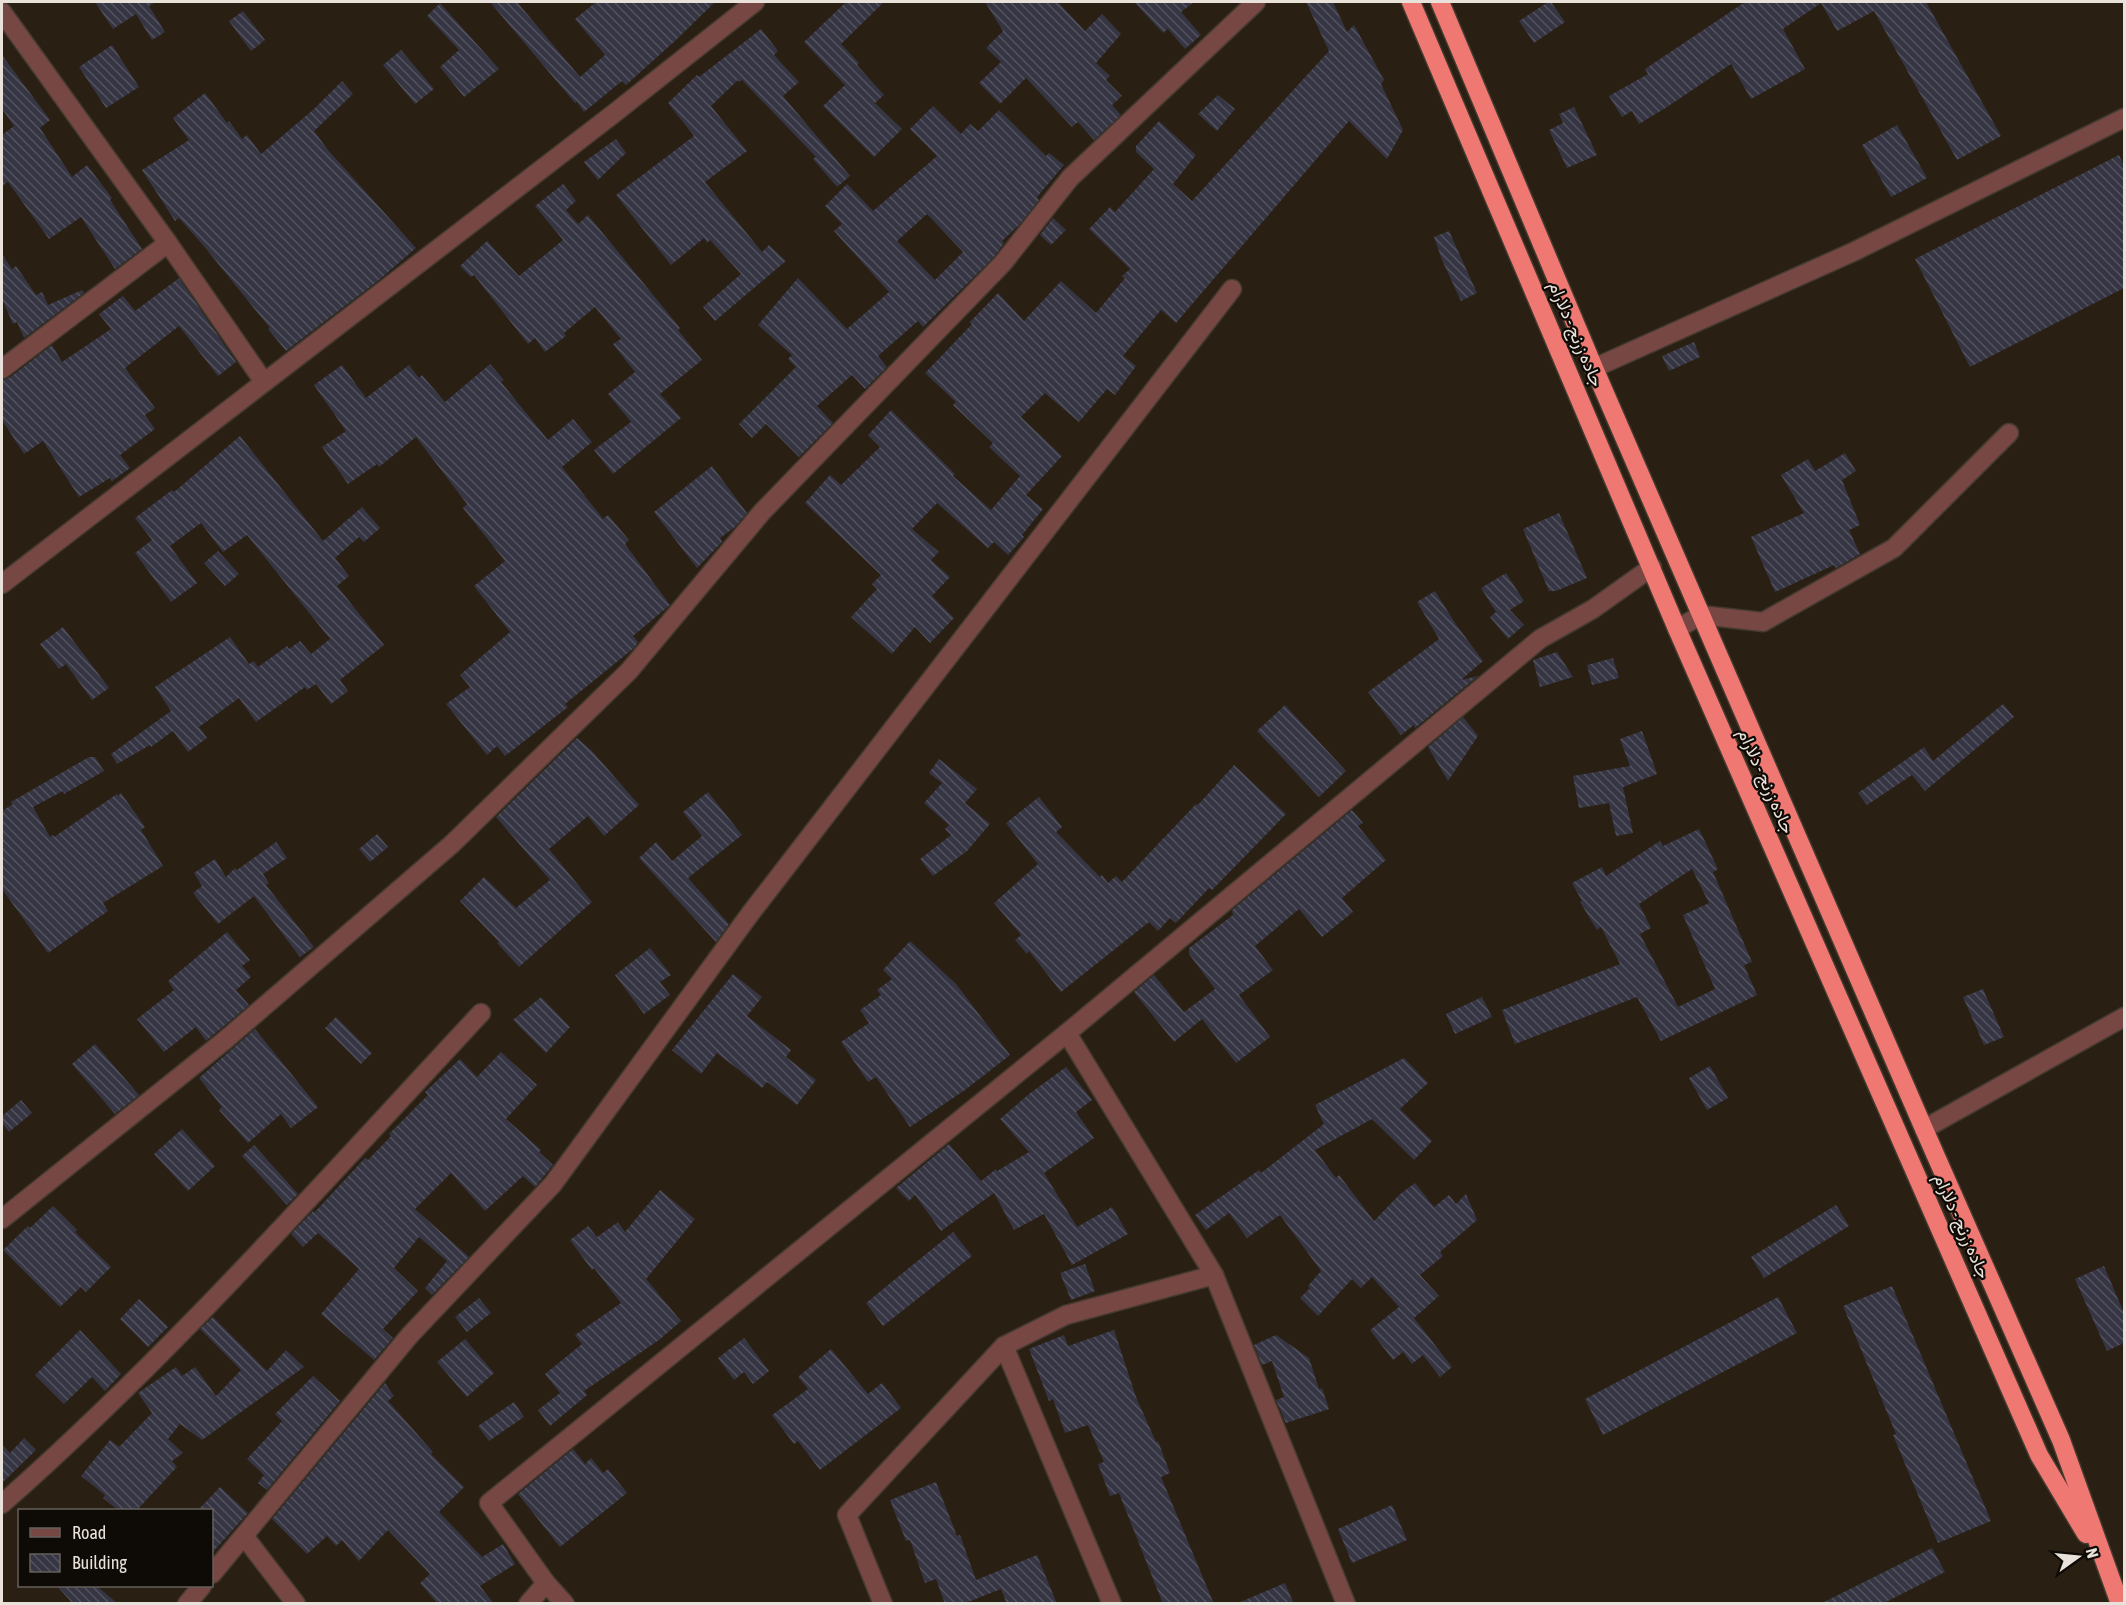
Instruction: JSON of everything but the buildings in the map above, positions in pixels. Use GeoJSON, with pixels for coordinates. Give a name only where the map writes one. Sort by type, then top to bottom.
{"type":"FeatureCollection","features":[{"type":"Feature","properties":{"kind":"highway","name":"جاده زرنج - دلارام"},"geometry":{"type":"LineString","coordinates":[[1411,2],[1677,629],[2039,1455],[2106,1567]]}},
{"type":"Feature","properties":{"kind":"highway","name":"جاده زرنج - دلارام"},"geometry":{"type":"LineString","coordinates":[[1440,2],[1594,368],[2061,1440],[2120,1604]]}},
{"type":"Feature","properties":{"kind":"street"},"geometry":{"type":"LineString","coordinates":[[2,584],[612,115],[755,2]]}},
{"type":"Feature","properties":{"kind":"street"},"geometry":{"type":"LineString","coordinates":[[2,1219],[224,1041],[452,844],[629,671],[762,512],[1003,263],[1070,178],[1256,2]]}},
{"type":"Feature","properties":{"kind":"street"},"geometry":{"type":"LineString","coordinates":[[2,12],[168,243],[264,382]]}},
{"type":"Feature","properties":{"kind":"street"},"geometry":{"type":"LineString","coordinates":[[1594,368],[1853,252],[2124,118]]}},
{"type":"Feature","properties":{"kind":"street"},"geometry":{"type":"LineString","coordinates":[[2,369],[168,243]]}},
{"type":"Feature","properties":{"kind":"street"},"geometry":{"type":"LineString","coordinates":[[213,1573],[410,1335],[553,1184],[750,914],[1232,289]]}},
{"type":"Feature","properties":{"kind":"street"},"geometry":{"type":"LineString","coordinates":[[1677,629],[1701,615],[1763,622],[1894,548],[2009,433]]}},
{"type":"Feature","properties":{"kind":"street"},"geometry":{"type":"LineString","coordinates":[[565,1604],[546,1583],[489,1503],[1067,1033],[1539,639],[1593,609],[1652,567]]}},
{"type":"Feature","properties":{"kind":"street"},"geometry":{"type":"LineString","coordinates":[[2,1504],[68,1445],[209,1303],[482,1013]]}},
{"type":"Feature","properties":{"kind":"street"},"geometry":{"type":"LineString","coordinates":[[1924,1130],[2124,1017]]}},
{"type":"Feature","properties":{"kind":"street"},"geometry":{"type":"LineString","coordinates":[[1067,1033],[1214,1275],[1346,1604]]}},
{"type":"Feature","properties":{"kind":"street"},"geometry":{"type":"LineString","coordinates":[[884,1604],[847,1515],[1004,1346],[1066,1315],[1214,1275]]}},
{"type":"Feature","properties":{"kind":"street"},"geometry":{"type":"LineString","coordinates":[[1004,1346],[1112,1604]]}},
{"type":"Feature","properties":{"kind":"street"},"geometry":{"type":"LineString","coordinates":[[244,1536],[296,1604]]}},
{"type":"Feature","properties":{"kind":"street"},"geometry":{"type":"LineString","coordinates":[[528,1604],[546,1583]]}},
{"type":"Feature","properties":{"kind":"street"},"geometry":{"type":"LineString","coordinates":[[187,1604],[201,1587]]}}]}
